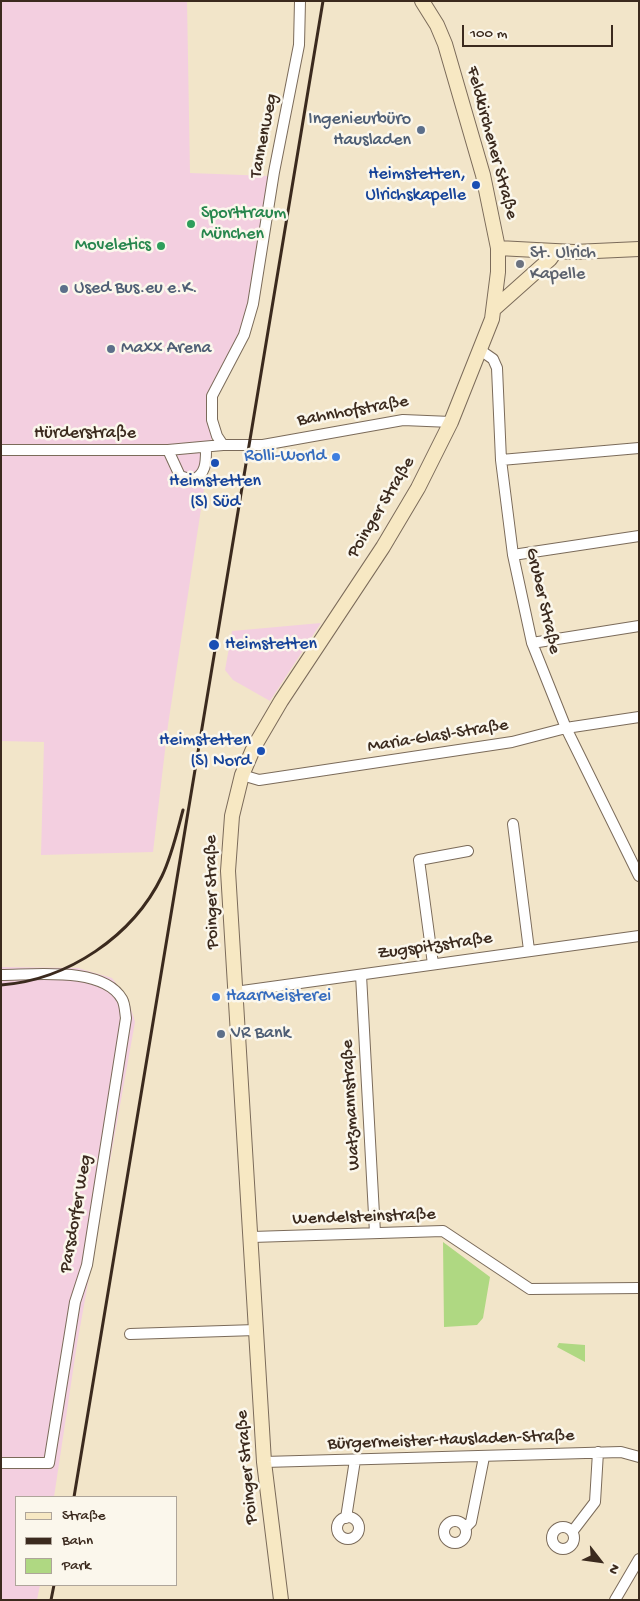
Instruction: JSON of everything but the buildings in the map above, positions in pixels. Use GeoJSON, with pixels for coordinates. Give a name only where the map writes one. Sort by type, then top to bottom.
{"type":"FeatureCollection","features":[{"type":"Feature","properties":{"kind":"street","name":"Tannenweg"},"geometry":{"type":"LineString","coordinates":[[223,445],[217,436],[212,420],[212,396],[244,335],[254,304],[274,172],[300,45],[300,1]]}},
{"type":"Feature","properties":{"kind":"street","name":"Feldkirchener Straße"},"geometry":{"type":"LineString","coordinates":[[422,1],[437,24],[445,44],[484,175],[498,248],[495,308]]}},
{"type":"Feature","properties":{"kind":"street"},"geometry":{"type":"LineString","coordinates":[[498,248],[555,252],[639,249]]}},
{"type":"Feature","properties":{"kind":"street"},"geometry":{"type":"LineString","coordinates":[[451,422],[495,308],[550,259],[555,252]]}},
{"type":"Feature","properties":{"kind":"street","name":"Gruber Straße"},"geometry":{"type":"LineString","coordinates":[[480,350],[493,359],[497,368],[501,460],[513,555],[532,643],[566,728],[639,876]]}},
{"type":"Feature","properties":{"kind":"street","name":"Bahnhofstraße"},"geometry":{"type":"LineString","coordinates":[[223,445],[263,445],[300,440],[404,420],[451,422]]}},
{"type":"Feature","properties":{"kind":"street","name":"Poinger Straße"},"geometry":{"type":"LineString","coordinates":[[282,1600],[264,1462],[228,854],[232,816],[242,774],[270,719],[399,522],[451,422]]}},
{"type":"Feature","properties":{"kind":"street","name":"Hürderstraße"},"geometry":{"type":"LineString","coordinates":[[1,450],[168,450],[223,445]]}},
{"type":"Feature","properties":{"kind":"street"},"geometry":{"type":"LineString","coordinates":[[168,450],[180,476],[192,480],[200,476],[204,470],[206,446]]}},
{"type":"Feature","properties":{"kind":"street"},"geometry":{"type":"LineString","coordinates":[[501,460],[639,448]]}},
{"type":"Feature","properties":{"kind":"street"},"geometry":{"type":"LineString","coordinates":[[513,555],[639,536]]}},
{"type":"Feature","properties":{"kind":"street"},"geometry":{"type":"LineString","coordinates":[[532,643],[639,626]]}},
{"type":"Feature","properties":{"kind":"street","name":"Maria-Glasl-Straße"},"geometry":{"type":"LineString","coordinates":[[242,774],[259,780],[512,742],[566,728],[639,718]]}},
{"type":"Feature","properties":{"kind":"street"},"geometry":{"type":"LineString","coordinates":[[513,824],[529,950]]}},
{"type":"Feature","properties":{"kind":"street"},"geometry":{"type":"LineString","coordinates":[[433,964],[419,860],[468,851]]}},
{"type":"Feature","properties":{"kind":"street","name":"Zugspitzstraße"},"geometry":{"type":"LineString","coordinates":[[236,992],[639,936]]}},
{"type":"Feature","properties":{"kind":"street","name":"Parsdorfer Weg"},"geometry":{"type":"LineString","coordinates":[[1,975],[95,978],[112,987],[123,1000],[126,1018],[89,1258],[75,1302],[49,1463],[1,1463]]}},
{"type":"Feature","properties":{"kind":"street","name":"Watzmannstraße"},"geometry":{"type":"LineString","coordinates":[[361,975],[375,1233]]}},
{"type":"Feature","properties":{"kind":"street","name":"Wendelsteinstraße"},"geometry":{"type":"LineString","coordinates":[[252,1237],[443,1230],[530,1289],[639,1288]]}},
{"type":"Feature","properties":{"kind":"street"},"geometry":{"type":"LineString","coordinates":[[130,1334],[256,1330]]}},
{"type":"Feature","properties":{"kind":"street"},"geometry":{"type":"LineString","coordinates":[[572,1532],[595,1502],[598,1452]]}},
{"type":"Feature","properties":{"kind":"street","name":"Bürgermeister-Hausladen-Straße"},"geometry":{"type":"LineString","coordinates":[[264,1462],[484,1457],[598,1452],[620,1452],[639,1457]]}},
{"type":"Feature","properties":{"kind":"street"},"geometry":{"type":"LineString","coordinates":[[466,1528],[471,1522],[484,1457]]}},
{"type":"Feature","properties":{"kind":"street"},"geometry":{"type":"LineString","coordinates":[[346,1518],[355,1460]]}},
{"type":"Feature","properties":{"kind":"street"},"geometry":{"type":"LineString","coordinates":[[614,1600],[639,1559]]}},
{"type":"Feature","properties":{"kind":"shaded area"},"geometry":{"type":"Polygon","coordinates":[[[1,1],[187,1],[190,173],[269,176],[250,302],[241,330],[209,391],[209,422],[212,437],[168,725],[153,852],[41,855],[44,742],[1,741],[1,1]]]}},
{"type":"Feature","properties":{"kind":"shaded area"},"geometry":{"type":"Polygon","coordinates":[[[321,623],[270,701],[233,680],[225,670],[232,631],[321,623]]]}},
{"type":"Feature","properties":{"kind":"shaded area"},"geometry":{"type":"Polygon","coordinates":[[[1,967],[78,968],[112,978],[128,999],[135,1022],[77,1344],[54,1496],[15,1496],[15,1586],[40,1586],[37,1600],[1,1600],[1,967]]]}},
{"type":"Feature","properties":{"kind":"green space"},"geometry":{"type":"Polygon","coordinates":[[[443,1242],[490,1277],[483,1318],[477,1325],[444,1327],[443,1242]]]}},
{"type":"Feature","properties":{"kind":"green space"},"geometry":{"type":"Polygon","coordinates":[[[559,1343],[585,1345],[585,1362],[557,1347],[559,1343]]]}},
{"type":"Feature","properties":{"kind":"railway"},"geometry":{"type":"LineString","coordinates":[[74,1496],[323,1]]}},
{"type":"Feature","properties":{"kind":"railway"},"geometry":{"type":"LineString","coordinates":[[1,985],[26,981],[74,964],[116,936],[150,898],[162,876],[183,810]]}},
{"type":"Feature","properties":{"kind":"railway"},"geometry":{"type":"LineString","coordinates":[[51,1600],[54,1586]]}},
{"type":"Feature","properties":{"kind":"place","name":"Ingenieurbüro Hausladen"},"geometry":{"type":"Point","coordinates":[421,130]}},
{"type":"Feature","properties":{"kind":"place","name":"Heimstetten, Ulrichskapelle"},"geometry":{"type":"Point","coordinates":[476,185]}},
{"type":"Feature","properties":{"kind":"place","name":"Sporttraum München"},"geometry":{"type":"Point","coordinates":[191,224]}},
{"type":"Feature","properties":{"kind":"place","name":"Moveletics"},"geometry":{"type":"Point","coordinates":[161,246]}},
{"type":"Feature","properties":{"kind":"place","name":"St. Ulrich Kapelle"},"geometry":{"type":"Point","coordinates":[520,264]}},
{"type":"Feature","properties":{"kind":"place","name":"Used Bus.eu e.K."},"geometry":{"type":"Point","coordinates":[64,289]}},
{"type":"Feature","properties":{"kind":"place","name":"Maxx Arena"},"geometry":{"type":"Point","coordinates":[111,349]}},
{"type":"Feature","properties":{"kind":"place","name":"Rolli-World"},"geometry":{"type":"Point","coordinates":[336,457]}},
{"type":"Feature","properties":{"kind":"place","name":"Heimstetten (S) Süd"},"geometry":{"type":"Point","coordinates":[215,463]}},
{"type":"Feature","properties":{"kind":"place","name":"Heimstetten"},"geometry":{"type":"Point","coordinates":[214,645]}},
{"type":"Feature","properties":{"kind":"place","name":"Heimstetten (S) Nord"},"geometry":{"type":"Point","coordinates":[261,751]}},
{"type":"Feature","properties":{"kind":"place","name":"HaarMeisterei"},"geometry":{"type":"Point","coordinates":[216,997]}},
{"type":"Feature","properties":{"kind":"place","name":"VR Bank"},"geometry":{"type":"Point","coordinates":[221,1034]}}]}
